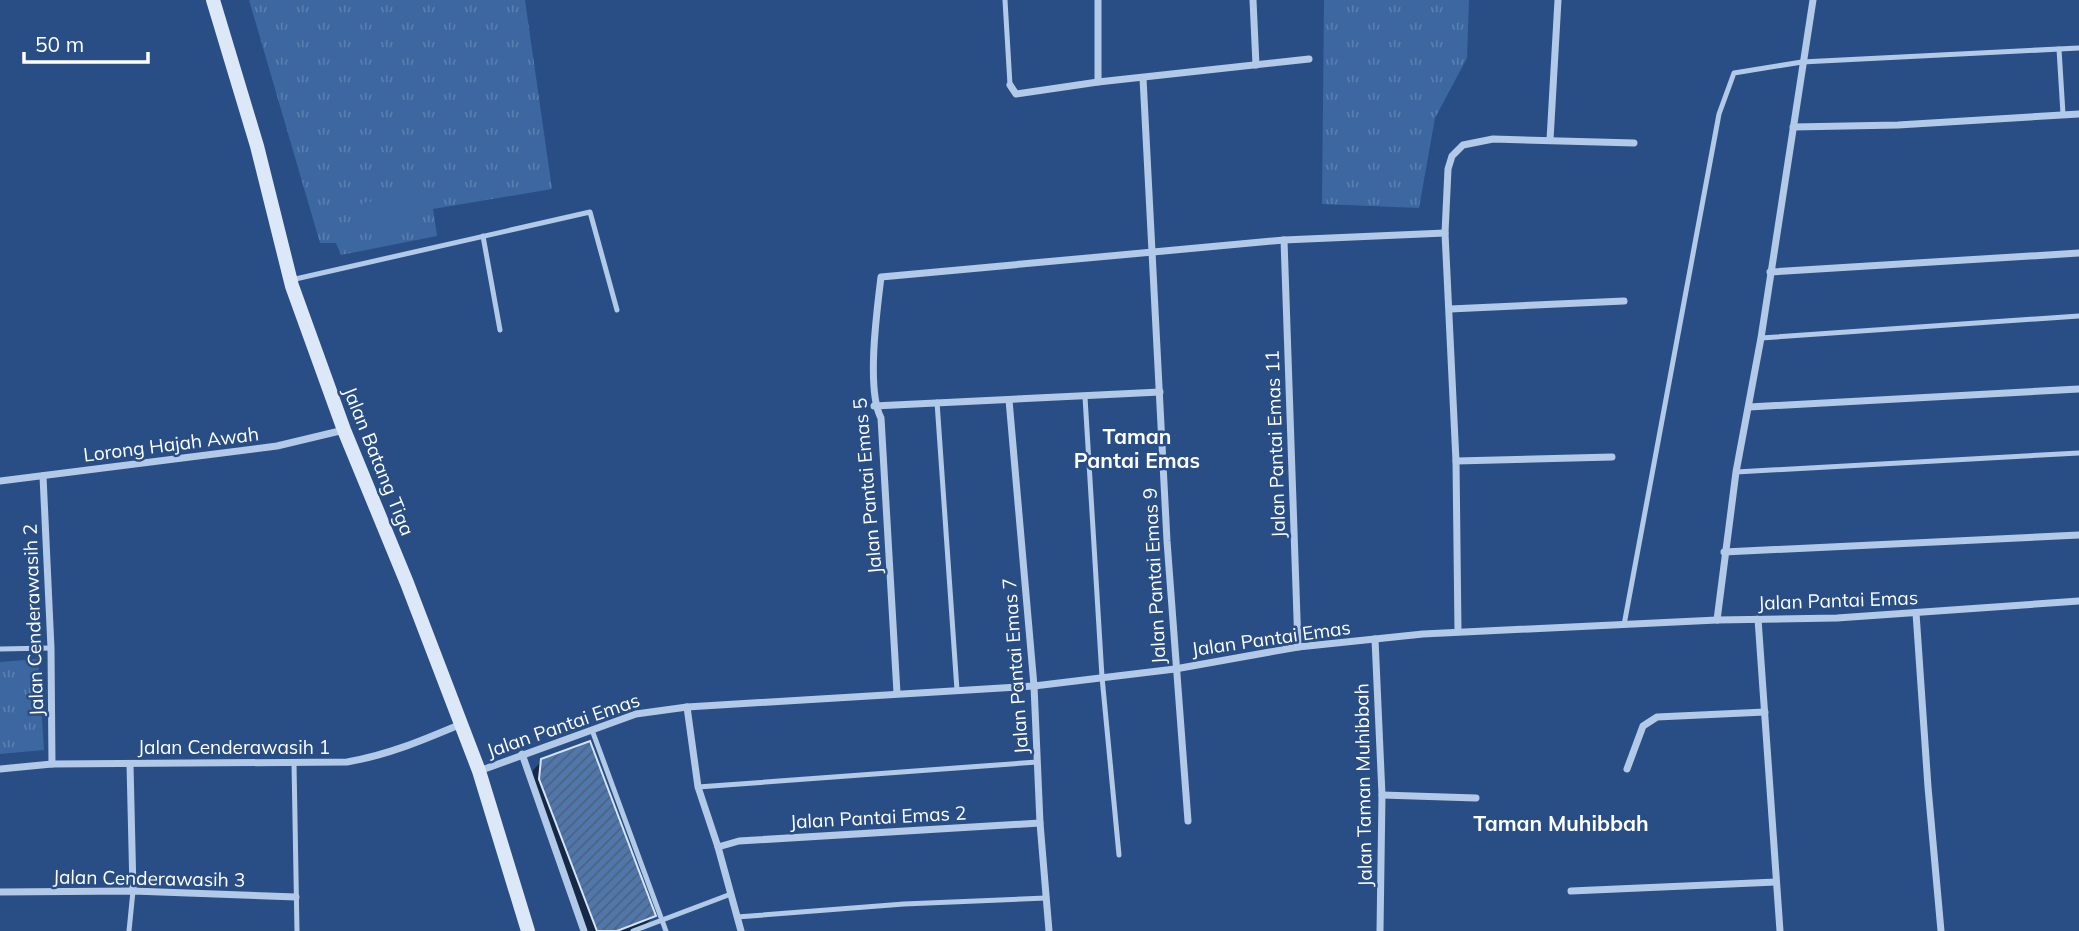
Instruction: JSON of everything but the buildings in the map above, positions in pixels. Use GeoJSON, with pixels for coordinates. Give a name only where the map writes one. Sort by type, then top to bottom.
{"type":"FeatureCollection","features":[{"type":"Feature","properties":{"kind":"main road","name":"Jalan Batang Tiga"},"geometry":{"type":"LineString","coordinates":[[213,0],[257,146],[290,280],[344,430],[479,771],[528,931]]}},
{"type":"Feature","properties":{"kind":"street"},"geometry":{"type":"LineString","coordinates":[[1098,0],[1098,82]]}},
{"type":"Feature","properties":{"kind":"street"},"geometry":{"type":"LineString","coordinates":[[1253,0],[1256,65]]}},
{"type":"Feature","properties":{"kind":"street"},"geometry":{"type":"LineString","coordinates":[[1550,140],[1558,0]]}},
{"type":"Feature","properties":{"kind":"street"},"geometry":{"type":"LineString","coordinates":[[1717,620],[1736,472],[1761,338],[1813,0]]}},
{"type":"Feature","properties":{"kind":"street"},"geometry":{"type":"LineString","coordinates":[[1010,85],[1016,94],[1098,82],[1309,60]]}},
{"type":"Feature","properties":{"kind":"street","name":"Jalan Pantai Emas 9"},"geometry":{"type":"LineString","coordinates":[[1143,78],[1175,669],[1188,821]]}},
{"type":"Feature","properties":{"kind":"street"},"geometry":{"type":"LineString","coordinates":[[1793,127],[1898,125],[2079,114]]}},
{"type":"Feature","properties":{"kind":"street"},"geometry":{"type":"LineString","coordinates":[[1458,631],[1456,461],[1445,233],[1451,156],[1463,145],[1493,139],[1634,143]]}},
{"type":"Feature","properties":{"kind":"street"},"geometry":{"type":"LineString","coordinates":[[1152,253],[1284,240],[1445,233]]}},
{"type":"Feature","properties":{"kind":"street","name":"Jalan Pantai Emas 11"},"geometry":{"type":"LineString","coordinates":[[1284,240],[1298,648]]}},
{"type":"Feature","properties":{"kind":"street","name":"Jalan Pantai Emas 5"},"geometry":{"type":"LineString","coordinates":[[898,693],[881,418],[874,406],[874,326],[881,276],[1152,253]]}},
{"type":"Feature","properties":{"kind":"street"},"geometry":{"type":"LineString","coordinates":[[1770,272],[2079,253]]}},
{"type":"Feature","properties":{"kind":"street"},"geometry":{"type":"LineString","coordinates":[[1450,309],[1624,301]]}},
{"type":"Feature","properties":{"kind":"street"},"geometry":{"type":"LineString","coordinates":[[1749,407],[2079,389]]}},
{"type":"Feature","properties":{"kind":"street"},"geometry":{"type":"LineString","coordinates":[[874,406],[1160,392]]}},
{"type":"Feature","properties":{"kind":"street","name":"Jalan Pantai Emas 7"},"geometry":{"type":"LineString","coordinates":[[1009,400],[1034,686],[1040,824],[1049,931]]}},
{"type":"Feature","properties":{"kind":"street","name":"Lorong Hajah Awah"},"geometry":{"type":"LineString","coordinates":[[0,481],[277,446],[344,430]]}},
{"type":"Feature","properties":{"kind":"street"},"geometry":{"type":"LineString","coordinates":[[1456,461],[1612,457]]}},
{"type":"Feature","properties":{"kind":"street","name":"Jalan Cenderawasih 2"},"geometry":{"type":"LineString","coordinates":[[43,476],[51,648],[52,764]]}},
{"type":"Feature","properties":{"kind":"street"},"geometry":{"type":"LineString","coordinates":[[1724,552],[2079,535]]}},
{"type":"Feature","properties":{"kind":"street","name":"Jalan Pantai Emas"},"geometry":{"type":"LineString","coordinates":[[479,771],[636,714],[687,707],[1034,686],[1175,669],[1298,648],[1458,631],[1758,618],[1837,618],[2079,601]]}},
{"type":"Feature","properties":{"kind":"street"},"geometry":{"type":"LineString","coordinates":[[1916,613],[1941,931]]}},
{"type":"Feature","properties":{"kind":"street"},"geometry":{"type":"LineString","coordinates":[[1758,618],[1780,931]]}},
{"type":"Feature","properties":{"kind":"street","name":"Jalan Taman Muhibbah"},"geometry":{"type":"LineString","coordinates":[[1375,639],[1382,795],[1380,931]]}},
{"type":"Feature","properties":{"kind":"street"},"geometry":{"type":"LineString","coordinates":[[687,707],[698,788],[718,847],[741,931]]}},
{"type":"Feature","properties":{"kind":"street"},"geometry":{"type":"LineString","coordinates":[[1628,769],[1643,726],[1657,717],[1765,712]]}},
{"type":"Feature","properties":{"kind":"street","name":"Jalan Cenderawasih 1"},"geometry":{"type":"LineString","coordinates":[[0,769],[52,764],[347,762],[376,757],[406,747],[461,724]]}},
{"type":"Feature","properties":{"kind":"street"},"geometry":{"type":"LineString","coordinates":[[523,754],[584,931]]}},
{"type":"Feature","properties":{"kind":"street"},"geometry":{"type":"LineString","coordinates":[[130,764],[133,891]]}},
{"type":"Feature","properties":{"kind":"street"},"geometry":{"type":"LineString","coordinates":[[1382,795],[1476,797]]}},
{"type":"Feature","properties":{"kind":"street","name":"Jalan Pantai Emas 2"},"geometry":{"type":"LineString","coordinates":[[718,847],[738,841],[1040,824]]}},
{"type":"Feature","properties":{"kind":"street"},"geometry":{"type":"LineString","coordinates":[[1571,891],[1776,882]]}},
{"type":"Feature","properties":{"kind":"street","name":"Jalan Cenderawasih 3"},"geometry":{"type":"LineString","coordinates":[[0,892],[133,891],[296,897]]}},
{"type":"Feature","properties":{"kind":"lane"},"geometry":{"type":"LineString","coordinates":[[1005,0],[1010,85]]}},
{"type":"Feature","properties":{"kind":"lane"},"geometry":{"type":"LineString","coordinates":[[1624,625],[1719,114],[1734,73],[1802,62],[2079,48]]}},
{"type":"Feature","properties":{"kind":"lane"},"geometry":{"type":"LineString","coordinates":[[2059,49],[2063,114]]}},
{"type":"Feature","properties":{"kind":"lane"},"geometry":{"type":"LineString","coordinates":[[290,280],[590,212],[617,310]]}},
{"type":"Feature","properties":{"kind":"lane"},"geometry":{"type":"LineString","coordinates":[[483,236],[500,330]]}},
{"type":"Feature","properties":{"kind":"lane"},"geometry":{"type":"LineString","coordinates":[[1761,338],[2079,316]]}},
{"type":"Feature","properties":{"kind":"lane"},"geometry":{"type":"LineString","coordinates":[[1086,397],[1102,677],[1119,855]]}},
{"type":"Feature","properties":{"kind":"lane"},"geometry":{"type":"LineString","coordinates":[[937,402],[957,690]]}},
{"type":"Feature","properties":{"kind":"lane"},"geometry":{"type":"LineString","coordinates":[[1736,472],[2079,453]]}},
{"type":"Feature","properties":{"kind":"lane"},"geometry":{"type":"LineString","coordinates":[[0,649],[51,648]]}},
{"type":"Feature","properties":{"kind":"lane"},"geometry":{"type":"LineString","coordinates":[[592,730],[666,931]]}},
{"type":"Feature","properties":{"kind":"lane"},"geometry":{"type":"LineString","coordinates":[[698,788],[1037,762]]}},
{"type":"Feature","properties":{"kind":"lane"},"geometry":{"type":"LineString","coordinates":[[294,763],[297,931]]}},
{"type":"Feature","properties":{"kind":"lane"},"geometry":{"type":"LineString","coordinates":[[129,931],[133,891]]}},
{"type":"Feature","properties":{"kind":"lane"},"geometry":{"type":"LineString","coordinates":[[633,931],[731,894]]}},
{"type":"Feature","properties":{"kind":"lane"},"geometry":{"type":"LineString","coordinates":[[737,917],[904,904],[1046,898]]}},
{"type":"Feature","properties":{"kind":"green space"},"geometry":{"type":"Polygon","coordinates":[[[249,0],[525,0],[552,189],[433,209],[437,236],[341,255],[336,243],[320,243],[249,0]]]}},
{"type":"Feature","properties":{"kind":"green space"},"geometry":{"type":"Polygon","coordinates":[[[1324,0],[1469,0],[1467,58],[1435,118],[1419,208],[1322,204],[1324,0]]]}},
{"type":"Feature","properties":{"kind":"green space"},"geometry":{"type":"Polygon","coordinates":[[[414,196],[419,227],[366,234],[362,203],[414,196]]]}},
{"type":"Feature","properties":{"kind":"green space"},"geometry":{"type":"Polygon","coordinates":[[[38,659],[44,750],[0,754],[0,662],[38,659]]]}},
{"type":"Feature","properties":{"kind":"district","name":"Taman Pantai Emas"},"geometry":{"type":"Point","coordinates":[1137,449]}},
{"type":"Feature","properties":{"kind":"district","name":"Taman Muhibbah"},"geometry":{"type":"Point","coordinates":[1561,824]}}]}
